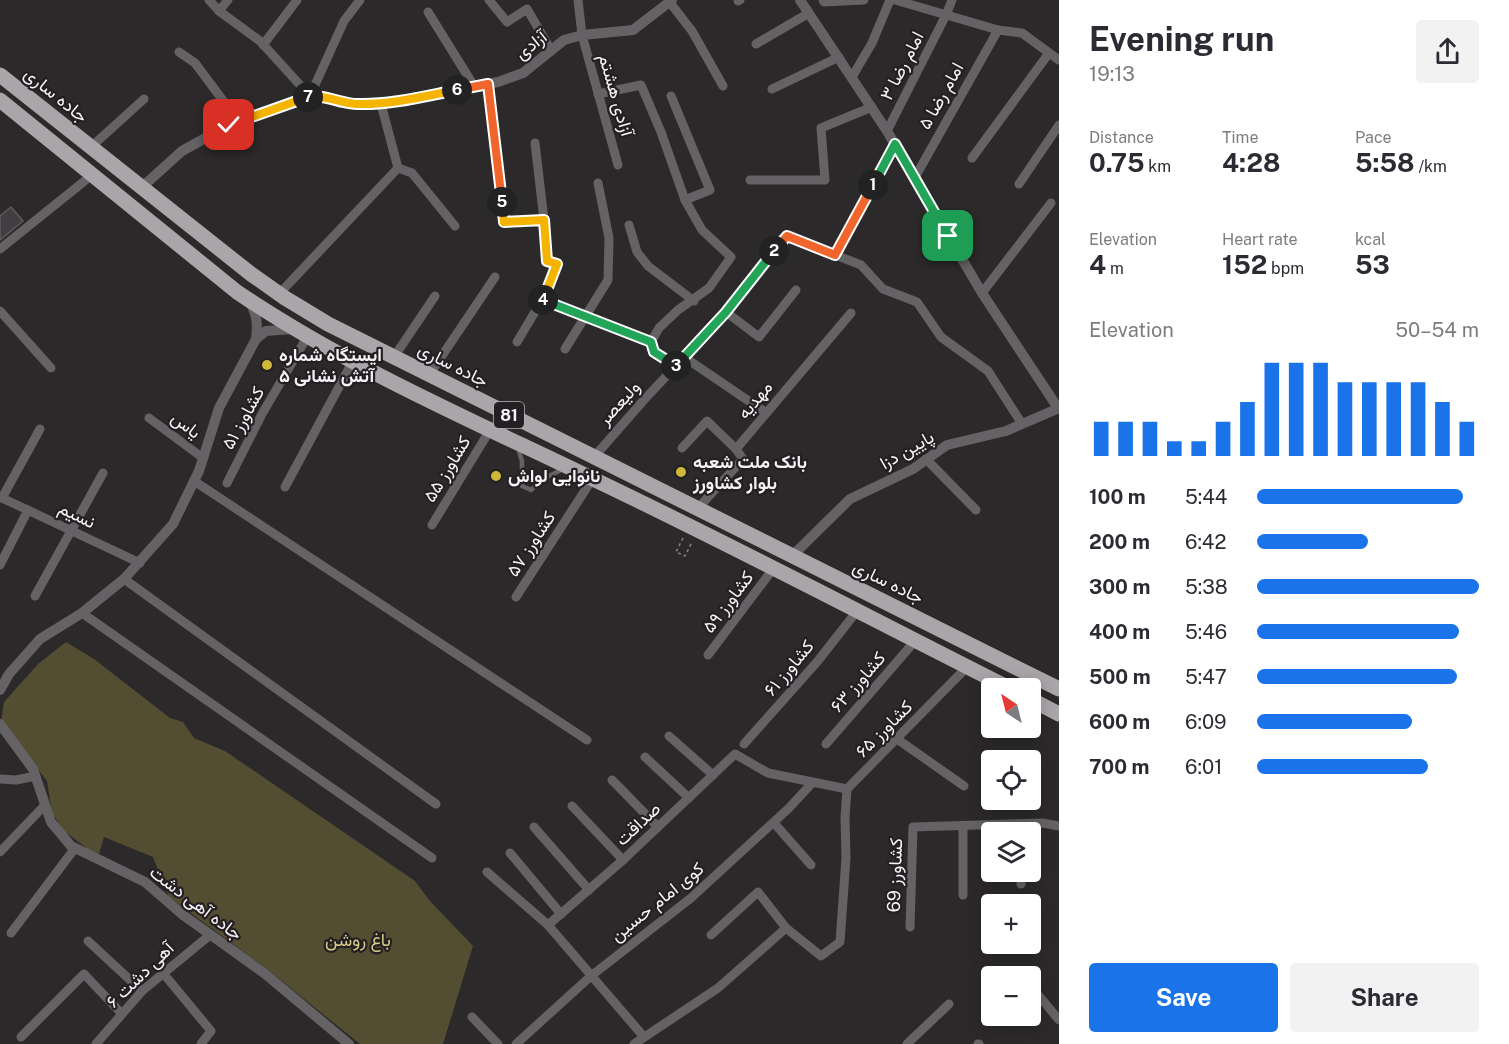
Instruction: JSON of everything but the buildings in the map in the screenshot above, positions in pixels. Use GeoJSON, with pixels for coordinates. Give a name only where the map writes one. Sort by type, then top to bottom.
{"type":"FeatureCollection","features":[{"type":"Feature","properties":{"kind":"highway","name":"جاده ساری"},"geometry":{"type":"LineString","coordinates":[[0,75],[250,274],[328,324],[1059,689]]}},
{"type":"Feature","properties":{"kind":"highway","name":"81"},"geometry":{"type":"LineString","coordinates":[[0,100],[201,265],[293,329],[353,362],[593,478],[989,678]]}},
{"type":"Feature","properties":{"kind":"highway"},"geometry":{"type":"LineString","coordinates":[[1041,705],[1059,714]]}},
{"type":"Feature","properties":{"kind":"street"},"geometry":{"type":"LineString","coordinates":[[209,0],[219,11],[263,45],[310,96]]}},
{"type":"Feature","properties":{"kind":"street"},"geometry":{"type":"LineString","coordinates":[[219,11],[228,0]]}},
{"type":"Feature","properties":{"kind":"street"},"geometry":{"type":"LineString","coordinates":[[263,45],[297,0]]}},
{"type":"Feature","properties":{"kind":"street"},"geometry":{"type":"LineString","coordinates":[[141,188],[182,151],[240,122],[310,96],[345,21],[360,0]]}},
{"type":"Feature","properties":{"kind":"street"},"geometry":{"type":"LineString","coordinates":[[489,0],[507,22],[527,9]]}},
{"type":"Feature","properties":{"kind":"street"},"geometry":{"type":"LineString","coordinates":[[521,0],[551,50]]}},
{"type":"Feature","properties":{"kind":"street","name":"آزادی هشتم"},"geometry":{"type":"LineString","coordinates":[[578,0],[582,35],[618,165]]}},
{"type":"Feature","properties":{"kind":"street"},"geometry":{"type":"LineString","coordinates":[[800,0],[872,106],[982,293],[1059,408]]}},
{"type":"Feature","properties":{"kind":"street"},"geometry":{"type":"LineString","coordinates":[[823,0],[824,2],[864,0]]}},
{"type":"Feature","properties":{"kind":"street"},"geometry":{"type":"LineString","coordinates":[[852,77],[872,43],[890,0]]}},
{"type":"Feature","properties":{"kind":"street"},"geometry":{"type":"LineString","coordinates":[[895,0],[998,30],[1022,33],[1059,60]]}},
{"type":"Feature","properties":{"kind":"street","name":"امام رضا ۳"},"geometry":{"type":"LineString","coordinates":[[887,131],[952,0]]}},
{"type":"Feature","properties":{"kind":"street"},"geometry":{"type":"LineString","coordinates":[[670,1],[692,31],[723,86]]}},
{"type":"Feature","properties":{"kind":"street","name":"آزادی"},"geometry":{"type":"LineString","coordinates":[[310,96],[326,97],[340,103],[381,104],[488,84],[523,73],[564,40],[582,35],[633,30],[670,1]]}},
{"type":"Feature","properties":{"kind":"street"},"geometry":{"type":"LineString","coordinates":[[428,12],[474,86]]}},
{"type":"Feature","properties":{"kind":"street"},"geometry":{"type":"LineString","coordinates":[[756,44],[809,13]]}},
{"type":"Feature","properties":{"kind":"street","name":"امام رضا ۵"},"geometry":{"type":"LineString","coordinates":[[914,179],[998,30]]}},
{"type":"Feature","properties":{"kind":"street"},"geometry":{"type":"LineString","coordinates":[[179,52],[195,63],[240,122]]}},
{"type":"Feature","properties":{"kind":"street"},"geometry":{"type":"LineString","coordinates":[[972,158],[1049,53]]}},
{"type":"Feature","properties":{"kind":"street"},"geometry":{"type":"LineString","coordinates":[[772,88],[839,57]]}},
{"type":"Feature","properties":{"kind":"street"},"geometry":{"type":"LineString","coordinates":[[488,84],[504,222],[544,220]]}},
{"type":"Feature","properties":{"kind":"street"},"geometry":{"type":"LineString","coordinates":[[598,94],[641,85],[662,132],[685,200],[702,231],[731,257],[709,288],[694,301],[678,310],[659,328],[651,342],[654,352],[676,366]]}},
{"type":"Feature","properties":{"kind":"street"},"geometry":{"type":"LineString","coordinates":[[671,96],[710,190],[685,200]]}},
{"type":"Feature","properties":{"kind":"street"},"geometry":{"type":"LineString","coordinates":[[91,147],[144,99]]}},
{"type":"Feature","properties":{"kind":"street"},"geometry":{"type":"LineString","coordinates":[[381,104],[398,168]]}},
{"type":"Feature","properties":{"kind":"street"},"geometry":{"type":"LineString","coordinates":[[750,180],[825,180],[821,128],[872,106]]}},
{"type":"Feature","properties":{"kind":"street"},"geometry":{"type":"LineString","coordinates":[[1019,184],[1059,125]]}},
{"type":"Feature","properties":{"kind":"street"},"geometry":{"type":"LineString","coordinates":[[517,342],[542,300],[557,264],[547,261],[536,143]]}},
{"type":"Feature","properties":{"kind":"street"},"geometry":{"type":"LineString","coordinates":[[835,255],[895,144]]}},
{"type":"Feature","properties":{"kind":"street"},"geometry":{"type":"LineString","coordinates":[[398,168],[412,173],[455,226]]}},
{"type":"Feature","properties":{"kind":"street"},"geometry":{"type":"LineString","coordinates":[[279,294],[398,168]]}},
{"type":"Feature","properties":{"kind":"street"},"geometry":{"type":"LineString","coordinates":[[0,249],[92,175]]}},
{"type":"Feature","properties":{"kind":"street"},"geometry":{"type":"LineString","coordinates":[[565,349],[608,280],[609,238],[598,183]]}},
{"type":"Feature","properties":{"kind":"street"},"geometry":{"type":"LineString","coordinates":[[982,293],[1051,202]]}},
{"type":"Feature","properties":{"kind":"street"},"geometry":{"type":"LineString","coordinates":[[629,225],[637,252],[648,266],[694,301]]}},
{"type":"Feature","properties":{"kind":"street"},"geometry":{"type":"LineString","coordinates":[[787,236],[861,265],[883,289],[917,302],[941,337],[988,370],[1022,424]]}},
{"type":"Feature","properties":{"kind":"street","name":"ولیعصر"},"geometry":{"type":"LineString","coordinates":[[594,457],[726,312],[772,254]]}},
{"type":"Feature","properties":{"kind":"street"},"geometry":{"type":"LineString","coordinates":[[429,375],[495,277]]}},
{"type":"Feature","properties":{"kind":"street"},"geometry":{"type":"LineString","coordinates":[[726,312],[759,337],[796,290]]}},
{"type":"Feature","properties":{"kind":"street"},"geometry":{"type":"LineString","coordinates":[[394,357],[435,296]]}},
{"type":"Feature","properties":{"kind":"street"},"geometry":{"type":"LineString","coordinates":[[247,299],[255,311],[256,339]]}},
{"type":"Feature","properties":{"kind":"street"},"geometry":{"type":"LineString","coordinates":[[542,300],[651,342]]}},
{"type":"Feature","properties":{"kind":"street"},"geometry":{"type":"LineString","coordinates":[[0,312],[51,368]]}},
{"type":"Feature","properties":{"kind":"street","name":"مهدیه"},"geometry":{"type":"LineString","coordinates":[[698,508],[743,459],[736,449],[765,412],[851,313]]}},
{"type":"Feature","properties":{"kind":"street"},"geometry":{"type":"LineString","coordinates":[[0,690],[9,674],[40,639],[82,613],[124,579],[173,524],[194,481],[219,408],[256,339],[266,331],[293,329]]}},
{"type":"Feature","properties":{"kind":"street","name":"کشاورز ۵۱"},"geometry":{"type":"LineString","coordinates":[[226,483],[262,414],[307,337]]}},
{"type":"Feature","properties":{"kind":"street"},"geometry":{"type":"LineString","coordinates":[[684,357],[765,412]]}},
{"type":"Feature","properties":{"kind":"street"},"geometry":{"type":"LineString","coordinates":[[285,487],[353,362]]}},
{"type":"Feature","properties":{"kind":"street","name":"پایین دزا"},"geometry":{"type":"LineString","coordinates":[[792,556],[850,499],[913,469],[947,445],[1006,431],[1059,408]]}},
{"type":"Feature","properties":{"kind":"street","name":"یاس"},"geometry":{"type":"LineString","coordinates":[[148,418],[203,458]]}},
{"type":"Feature","properties":{"kind":"street"},"geometry":{"type":"LineString","coordinates":[[682,448],[708,421],[736,449]]}},
{"type":"Feature","properties":{"kind":"street"},"geometry":{"type":"LineString","coordinates":[[1,497],[40,429]]}},
{"type":"Feature","properties":{"kind":"street","name":"کشاورز ۵۵"},"geometry":{"type":"LineString","coordinates":[[432,525],[490,430]]}},
{"type":"Feature","properties":{"kind":"street"},"geometry":{"type":"LineString","coordinates":[[926,459],[976,510]]}},
{"type":"Feature","properties":{"kind":"street"},"geometry":{"type":"LineString","coordinates":[[35,596],[103,473]]}},
{"type":"Feature","properties":{"kind":"street","name":"کشاورز ۵۷"},"geometry":{"type":"LineString","coordinates":[[516,597],[593,478]]}},
{"type":"Feature","properties":{"kind":"street"},"geometry":{"type":"LineString","coordinates":[[194,481],[587,740]]}},
{"type":"Feature","properties":{"kind":"street","name":"نسیم"},"geometry":{"type":"LineString","coordinates":[[1,497],[140,563]]}},
{"type":"Feature","properties":{"kind":"street"},"geometry":{"type":"LineString","coordinates":[[0,566],[28,510]]}},
{"type":"Feature","properties":{"kind":"street","name":"کشاورز ۵۹"},"geometry":{"type":"LineString","coordinates":[[708,655],[773,570]]}},
{"type":"Feature","properties":{"kind":"street"},"geometry":{"type":"LineString","coordinates":[[124,579],[436,804]]}},
{"type":"Feature","properties":{"kind":"street","name":"کشاورز ۶۱"},"geometry":{"type":"LineString","coordinates":[[744,744],[817,662],[857,611]]}},
{"type":"Feature","properties":{"kind":"street"},"geometry":{"type":"LineString","coordinates":[[82,613],[432,858]]}},
{"type":"Feature","properties":{"kind":"street","name":"کشاورز ۶۳"},"geometry":{"type":"LineString","coordinates":[[826,744],[915,641]]}},
{"type":"Feature","properties":{"kind":"street","name":"کشاورز ۶۵"},"geometry":{"type":"LineString","coordinates":[[847,789],[967,667]]}},
{"type":"Feature","properties":{"kind":"street","name":"جاده آهی دشت"},"geometry":{"type":"LineString","coordinates":[[0,724],[33,769],[51,822],[71,846],[145,882],[183,915],[264,973],[349,1044]]}},
{"type":"Feature","properties":{"kind":"street"},"geometry":{"type":"LineString","coordinates":[[669,736],[713,775]]}},
{"type":"Feature","properties":{"kind":"street"},"geometry":{"type":"LineString","coordinates":[[897,739],[964,786]]}},
{"type":"Feature","properties":{"kind":"street","name":"صداقت"},"geometry":{"type":"LineString","coordinates":[[548,925],[623,860],[735,754],[768,773],[813,782]]}},
{"type":"Feature","properties":{"kind":"street"},"geometry":{"type":"LineString","coordinates":[[645,757],[689,798]]}},
{"type":"Feature","properties":{"kind":"street"},"geometry":{"type":"LineString","coordinates":[[0,779],[15,780],[36,776]]}},
{"type":"Feature","properties":{"kind":"street"},"geometry":{"type":"LineString","coordinates":[[612,780],[658,827]]}},
{"type":"Feature","properties":{"kind":"street"},"geometry":{"type":"LineString","coordinates":[[711,935],[758,892],[786,928],[821,956],[840,942],[846,858],[847,789],[813,782]]}},
{"type":"Feature","properties":{"kind":"street","name":"کوی امام حسین"},"geometry":{"type":"LineString","coordinates":[[516,1044],[591,976],[691,898],[774,823],[813,782]]}},
{"type":"Feature","properties":{"kind":"street"},"geometry":{"type":"LineString","coordinates":[[0,852],[45,805]]}},
{"type":"Feature","properties":{"kind":"street"},"geometry":{"type":"LineString","coordinates":[[572,806],[623,860]]}},
{"type":"Feature","properties":{"kind":"street"},"geometry":{"type":"LineString","coordinates":[[774,823],[810,865]]}},
{"type":"Feature","properties":{"kind":"street","name":"کشاورز 69"},"geometry":{"type":"LineString","coordinates":[[1041,823],[1059,826]]}},
{"type":"Feature","properties":{"kind":"street","name":"کشاورز 69"},"geometry":{"type":"LineString","coordinates":[[910,927],[913,826],[981,827]]}},
{"type":"Feature","properties":{"kind":"street"},"geometry":{"type":"LineString","coordinates":[[534,827],[589,890]]}},
{"type":"Feature","properties":{"kind":"street"},"geometry":{"type":"LineString","coordinates":[[963,827],[963,895]]}},
{"type":"Feature","properties":{"kind":"street"},"geometry":{"type":"LineString","coordinates":[[11,933],[75,848]]}},
{"type":"Feature","properties":{"kind":"street"},"geometry":{"type":"LineString","coordinates":[[510,853],[561,914]]}},
{"type":"Feature","properties":{"kind":"street"},"geometry":{"type":"LineString","coordinates":[[487,872],[548,925],[644,1037]]}},
{"type":"Feature","properties":{"kind":"street"},"geometry":{"type":"LineString","coordinates":[[634,1044],[718,988],[786,928]]}},
{"type":"Feature","properties":{"kind":"street","name":"آهی دشت ۶"},"geometry":{"type":"LineString","coordinates":[[96,1044],[142,991],[210,935]]}},
{"type":"Feature","properties":{"kind":"street"},"geometry":{"type":"LineString","coordinates":[[88,941],[142,991]]}},
{"type":"Feature","properties":{"kind":"street"},"geometry":{"type":"LineString","coordinates":[[163,972],[211,1031],[201,1044]]}},
{"type":"Feature","properties":{"kind":"street"},"geometry":{"type":"LineString","coordinates":[[21,1037],[84,974],[122,1014]]}},
{"type":"Feature","properties":{"kind":"street"},"geometry":{"type":"LineString","coordinates":[[1041,998],[1059,1020]]}},
{"type":"Feature","properties":{"kind":"street"},"geometry":{"type":"LineString","coordinates":[[907,1044],[949,1004]]}},
{"type":"Feature","properties":{"kind":"street"},"geometry":{"type":"LineString","coordinates":[[472,1017],[498,1044]]}},
{"type":"Feature","properties":{"kind":"lane"},"geometry":{"type":"LineString","coordinates":[[517,443],[522,461],[522,486],[531,490],[545,478],[568,467]]}},
{"type":"Feature","properties":{"kind":"path"},"geometry":{"type":"LineString","coordinates":[[685,556],[676,552],[689,527]]}},
{"type":"Feature","properties":{"kind":"green space","name":"باغ روشن"},"geometry":{"type":"Polygon","coordinates":[[[66,642],[94,659],[170,718],[183,722],[194,738],[225,751],[415,881],[429,900],[473,946],[443,1044],[360,1044],[267,969],[169,897],[153,857],[104,837],[99,854],[93,853],[63,830],[52,812],[47,781],[1,722],[4,702],[38,664],[66,642]]]}},
{"type":"Feature","properties":{"kind":"place","name":"ایستگاه شماره ۵ آتش نشانی"},"geometry":{"type":"Point","coordinates":[267,365]}},
{"type":"Feature","properties":{"kind":"place","name":"بانک ملت شعبه بلوار کشاورز"},"geometry":{"type":"Point","coordinates":[681,472]}},
{"type":"Feature","properties":{"kind":"place","name":"نانوایی لواش"},"geometry":{"type":"Point","coordinates":[496,476]}},
{"type":"Feature","properties":{"kind":"route"},"geometry":{"type":"LineString","coordinates":[[229,125],[310,96],[326,97],[340,103],[381,104],[488,84],[504,222],[544,220],[547,261],[557,264],[542,300],[651,342],[654,352],[676,366],[726,312],[787,236],[835,255],[895,144],[948,236]]}}]}
